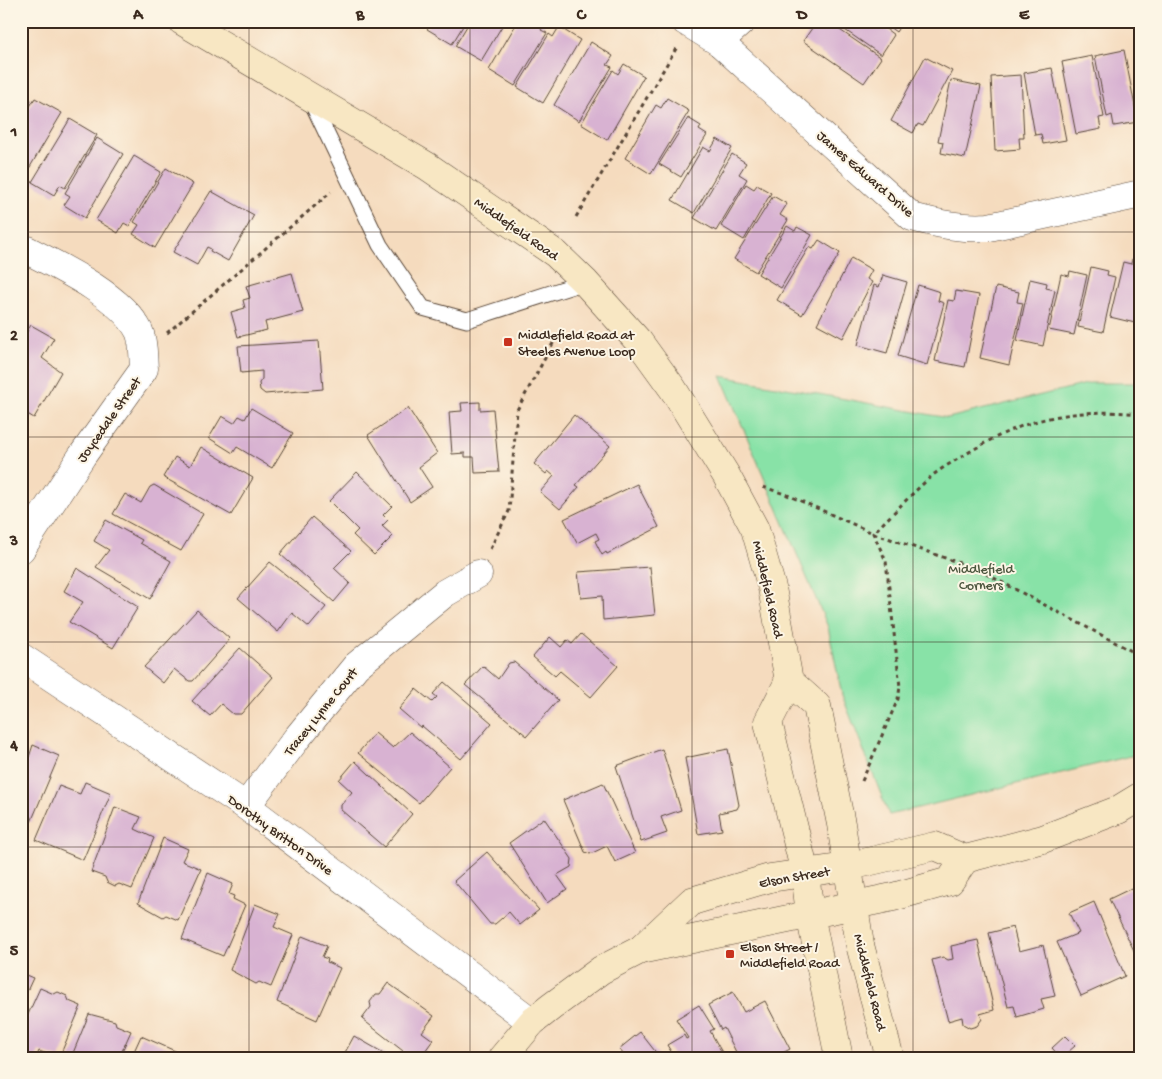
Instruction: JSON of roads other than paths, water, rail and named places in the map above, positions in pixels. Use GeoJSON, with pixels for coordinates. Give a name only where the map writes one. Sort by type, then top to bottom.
{"type":"FeatureCollection","features":[{"type":"Feature","properties":{"kind":"main road","name":"Middlefield Road"},"geometry":{"type":"LineString","coordinates":[[182,21],[427,166],[556,254],[585,282],[639,342],[673,389],[726,475],[755,529],[772,588],[789,681],[817,706],[841,824],[846,867],[860,945],[890,1058]]}},
{"type":"Feature","properties":{"kind":"main road"},"geometry":{"type":"LineString","coordinates":[[789,681],[768,722],[804,873],[810,914],[839,1058]]}},
{"type":"Feature","properties":{"kind":"main road"},"geometry":{"type":"LineString","coordinates":[[965,859],[1043,839],[1118,810],[1141,796]]}},
{"type":"Feature","properties":{"kind":"main road","name":"Elson Street"},"geometry":{"type":"LineString","coordinates":[[502,1058],[532,1022],[601,970],[640,950],[692,901],[770,878],[846,867],[935,846],[965,859],[950,881],[893,898],[810,914],[780,923],[640,950]]}},
{"type":"Feature","properties":{"kind":"street"},"geometry":{"type":"LineString","coordinates":[[719,42],[742,21]]}},
{"type":"Feature","properties":{"kind":"street","name":"James Edward Drive"},"geometry":{"type":"LineString","coordinates":[[688,23],[719,42],[912,217],[938,224],[967,228],[990,227],[1141,194]]}},
{"type":"Feature","properties":{"kind":"street","name":"Joycedale Street"},"geometry":{"type":"LineString","coordinates":[[21,247],[100,291],[130,318],[139,332],[144,369],[82,456],[21,549]]}},
{"type":"Feature","properties":{"kind":"street","name":"Tracey Lynne Court"},"geometry":{"type":"LineString","coordinates":[[246,806],[297,738],[356,666],[445,593],[478,574]]}},
{"type":"Feature","properties":{"kind":"street","name":"Dorothy Britton Drive"},"geometry":{"type":"LineString","coordinates":[[21,657],[246,806],[532,1022]]}},
{"type":"Feature","properties":{"kind":"lane"},"geometry":{"type":"LineString","coordinates":[[308,96],[380,245],[423,308],[467,320],[585,282]]}},
{"type":"Feature","properties":{"kind":"place","name":"Middlefield Road at Steeles Avenue Loop"},"geometry":{"type":"Point","coordinates":[508,342]}},
{"type":"Feature","properties":{"kind":"place","name":"Elson Street / Middlefield Road"},"geometry":{"type":"Point","coordinates":[730,954]}},
{"type":"Feature","properties":{"kind":"park label","name":"Middlefield Corners"},"geometry":{"type":"Point","coordinates":[981,576]}}]}
